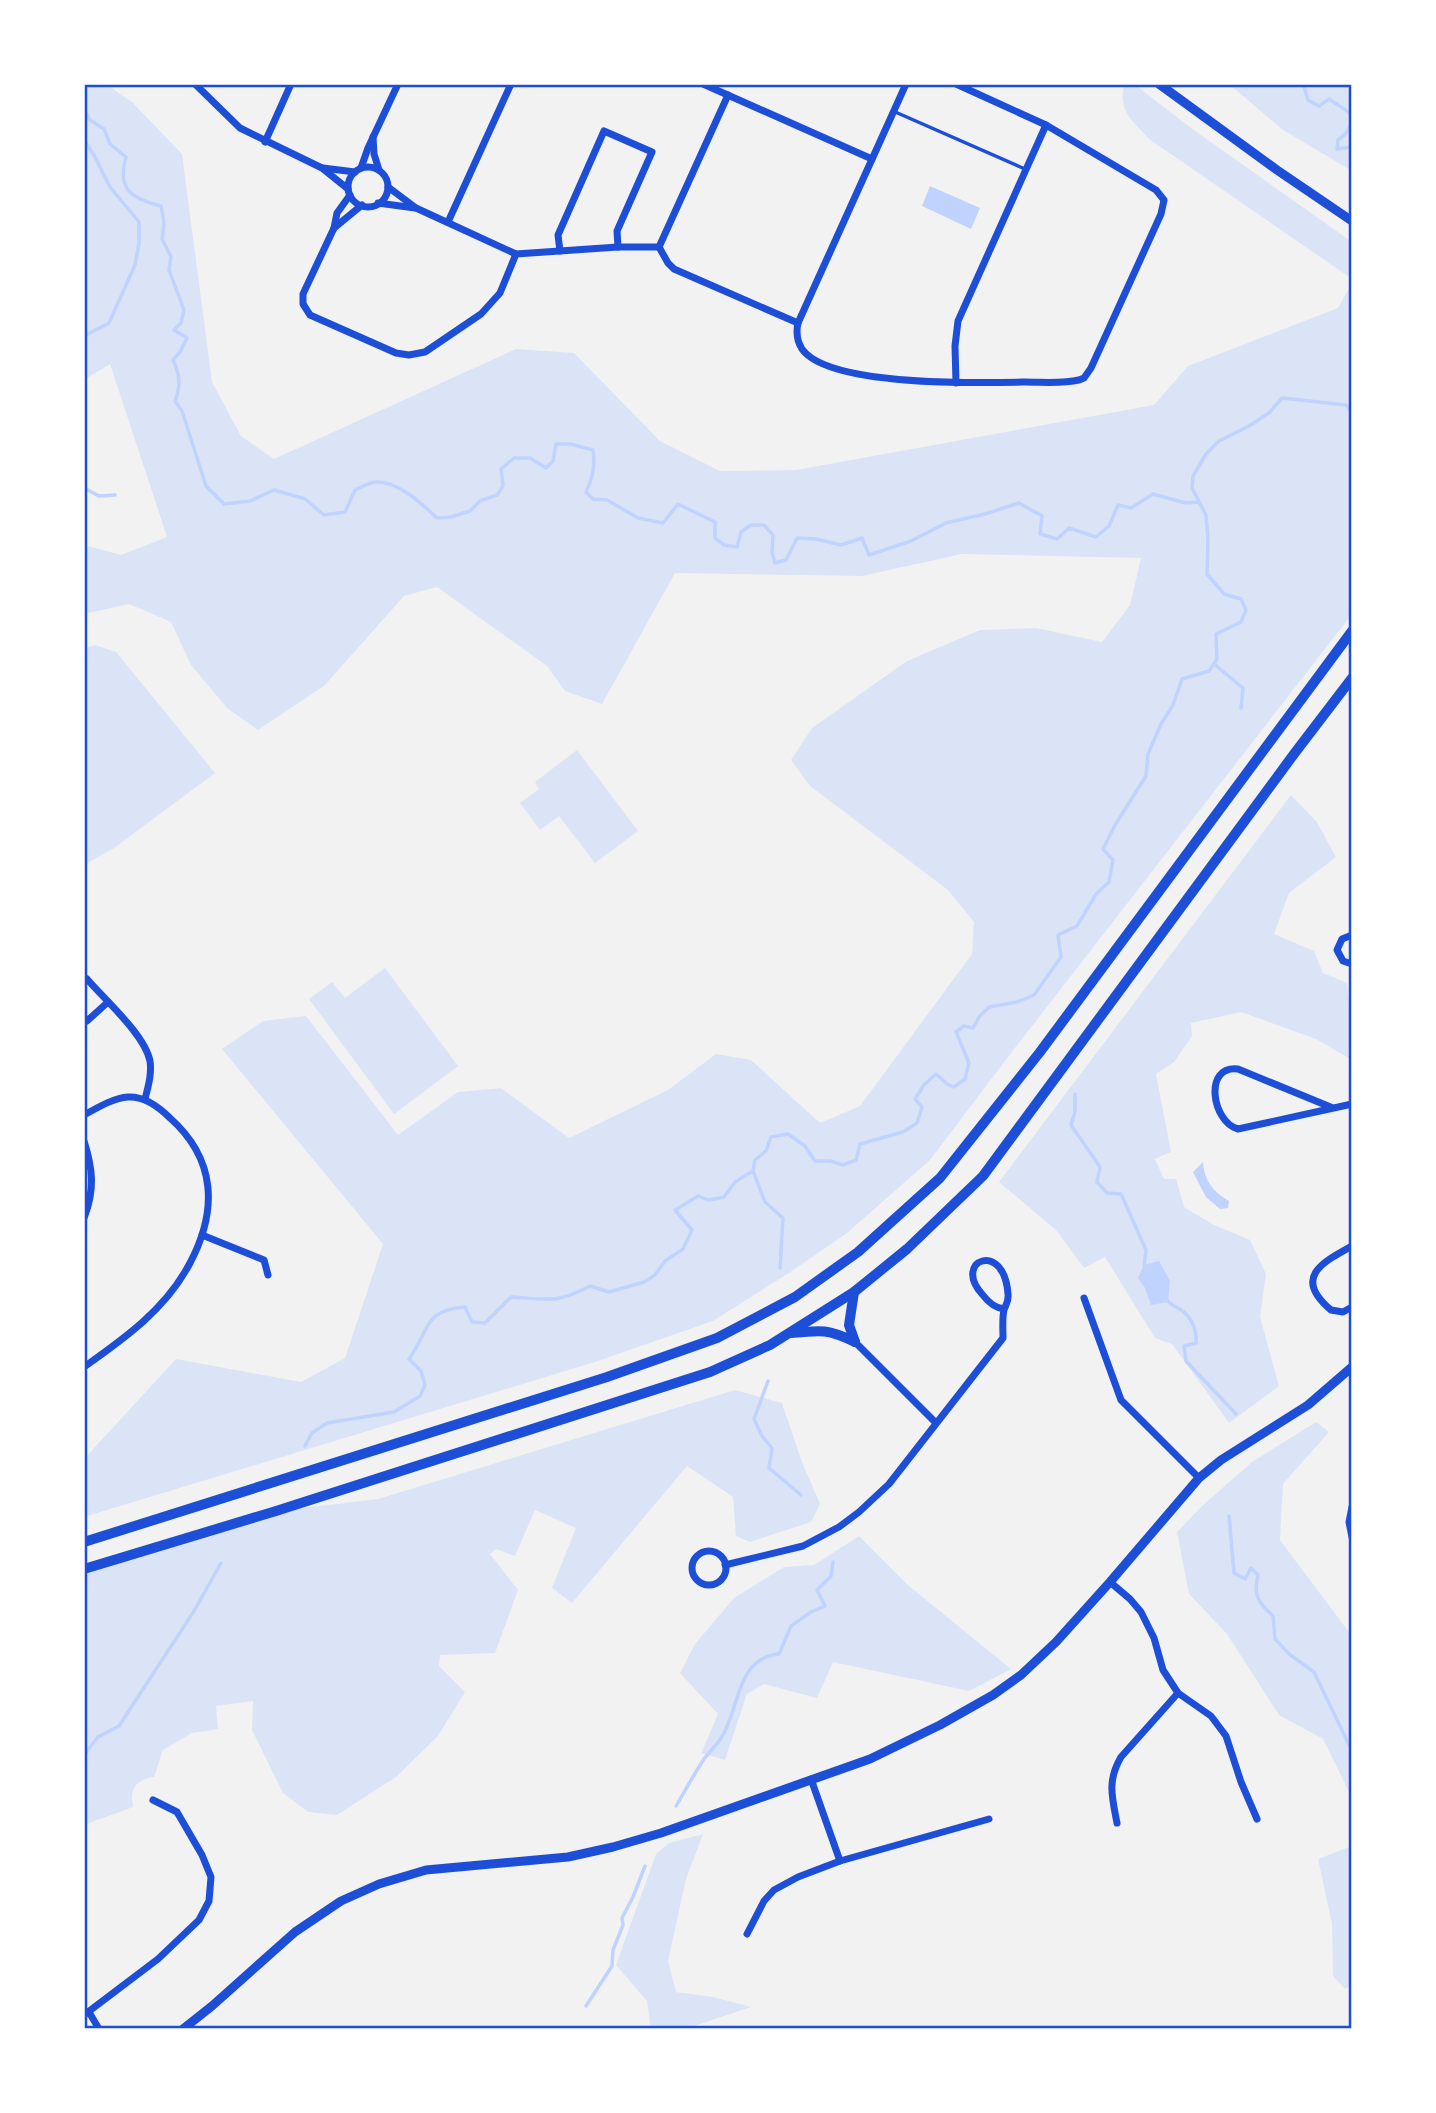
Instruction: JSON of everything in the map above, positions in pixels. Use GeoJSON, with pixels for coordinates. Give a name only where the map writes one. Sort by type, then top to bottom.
{"type":"FeatureCollection","features":[{"type":"Feature","properties":{"kind":"main road"},"geometry":{"type":"LineString","coordinates":[[84,1542],[607,1377],[717,1338],[795,1297],[858,1252],[940,1178],[1015,1083],[1352,631]]}},
{"type":"Feature","properties":{"kind":"main road"},"geometry":{"type":"LineString","coordinates":[[84,1569],[710,1372],[790,1334],[854,1292],[907,1249],[983,1176],[1352,678]]}},
{"type":"Feature","properties":{"kind":"main road"},"geometry":{"type":"LineString","coordinates":[[854,1292],[849,1325],[855,1342]]}},
{"type":"Feature","properties":{"kind":"main road"},"geometry":{"type":"LineString","coordinates":[[790,1334],[821,1330],[836,1333],[855,1342]]}},
{"type":"Feature","properties":{"kind":"street"},"geometry":{"type":"LineString","coordinates":[[195,84],[240,128],[322,168],[349,192],[357,203],[367,206],[378,204],[416,208]]}},
{"type":"Feature","properties":{"kind":"street"},"geometry":{"type":"LineString","coordinates":[[265,142],[291,84]]}},
{"type":"Feature","properties":{"kind":"street"},"geometry":{"type":"LineString","coordinates":[[398,84],[358,170],[351,177],[349,192],[303,294],[310,316],[396,353],[409,355],[425,352],[481,314],[500,293],[516,254]]}},
{"type":"Feature","properties":{"kind":"street"},"geometry":{"type":"LineString","coordinates":[[448,222],[511,84]]}},
{"type":"Feature","properties":{"kind":"street"},"geometry":{"type":"LineString","coordinates":[[703,84],[872,159]]}},
{"type":"Feature","properties":{"kind":"street"},"geometry":{"type":"LineString","coordinates":[[906,84],[798,323],[796,333],[803,350],[838,369],[876,377],[956,383],[1072,382],[1084,378],[1091,368],[1164,207],[1164,200],[1156,190],[1046,125],[956,84]]}},
{"type":"Feature","properties":{"kind":"street"},"geometry":{"type":"LineString","coordinates":[[1159,84],[1277,170],[1352,220]]}},
{"type":"Feature","properties":{"kind":"street"},"geometry":{"type":"LineString","coordinates":[[659,247],[728,95]]}},
{"type":"Feature","properties":{"kind":"street"},"geometry":{"type":"LineString","coordinates":[[956,383],[955,346],[958,321],[1046,125]]}},
{"type":"Feature","properties":{"kind":"street"},"geometry":{"type":"LineString","coordinates":[[560,251],[558,234],[604,131],[652,152],[617,231],[618,247]]}},
{"type":"Feature","properties":{"kind":"street"},"geometry":{"type":"LineString","coordinates":[[373,137],[374,154],[388,187],[378,204]]}},
{"type":"Feature","properties":{"kind":"street"},"geometry":{"type":"LineString","coordinates":[[322,168],[358,170],[367,167],[379,170]]}},
{"type":"Feature","properties":{"kind":"street"},"geometry":{"type":"LineString","coordinates":[[388,187],[416,208],[516,254],[659,247]]}},
{"type":"Feature","properties":{"kind":"street"},"geometry":{"type":"LineString","coordinates":[[334,228],[362,205]]}},
{"type":"Feature","properties":{"kind":"street"},"geometry":{"type":"LineString","coordinates":[[659,247],[674,269],[798,323]]}},
{"type":"Feature","properties":{"kind":"street"},"geometry":{"type":"LineString","coordinates":[[1352,935],[1340,941],[1337,950],[1343,961],[1352,964]]}},
{"type":"Feature","properties":{"kind":"street"},"geometry":{"type":"LineString","coordinates":[[84,982],[87,979],[138,1036],[147,1050],[150,1079],[145,1099]]}},
{"type":"Feature","properties":{"kind":"street"},"geometry":{"type":"LineString","coordinates":[[84,1017],[88,1021],[108,1002]]}},
{"type":"Feature","properties":{"kind":"street"},"geometry":{"type":"LineString","coordinates":[[1333,1108],[1238,1069],[1226,1070],[1216,1082],[1221,1117],[1235,1128],[1242,1129],[1352,1104]]}},
{"type":"Feature","properties":{"kind":"street"},"geometry":{"type":"LineString","coordinates":[[84,1115],[116,1100],[130,1097],[145,1099],[159,1107],[182,1128],[201,1155],[208,1179],[209,1203],[202,1235],[190,1263],[171,1293],[149,1318],[126,1338],[84,1367]]}},
{"type":"Feature","properties":{"kind":"street"},"geometry":{"type":"LineString","coordinates":[[84,1141],[92,1165],[92,1187],[84,1218]]}},
{"type":"Feature","properties":{"kind":"street"},"geometry":{"type":"LineString","coordinates":[[202,1235],[264,1260],[268,1275]]}},
{"type":"Feature","properties":{"kind":"street"},"geometry":{"type":"LineString","coordinates":[[1352,1247],[1318,1268],[1312,1279],[1314,1288],[1331,1310],[1345,1312],[1352,1307]]}},
{"type":"Feature","properties":{"kind":"street"},"geometry":{"type":"LineString","coordinates":[[725,1565],[803,1546],[839,1527],[889,1484],[1003,1338],[1004,1309],[1008,1292],[1003,1271],[995,1262],[980,1262],[972,1273],[975,1286],[994,1307],[1004,1309]]}},
{"type":"Feature","properties":{"kind":"street"},"geometry":{"type":"LineString","coordinates":[[1084,1298],[1121,1400],[1199,1478]]}},
{"type":"Feature","properties":{"kind":"street"},"geometry":{"type":"LineString","coordinates":[[855,1342],[936,1423]]}},
{"type":"Feature","properties":{"kind":"street"},"geometry":{"type":"LineString","coordinates":[[183,2029],[295,1932],[341,1901],[379,1884],[426,1870],[568,1857],[661,1833],[870,1759],[940,1725],[993,1695],[1021,1675],[1056,1642],[1199,1478],[1221,1460],[1308,1405],[1352,1367]]}},
{"type":"Feature","properties":{"kind":"street"},"geometry":{"type":"LineString","coordinates":[[1352,1507],[1349,1522],[1352,1537]]}},
{"type":"Feature","properties":{"kind":"street"},"geometry":{"type":"LineString","coordinates":[[704,1551],[720,1555],[725,1565],[720,1580],[711,1584],[700,1582],[692,1568],[695,1558],[704,1551]]}},
{"type":"Feature","properties":{"kind":"street"},"geometry":{"type":"LineString","coordinates":[[1110,1582],[1141,1612],[1154,1638],[1163,1670],[1178,1693],[1211,1716],[1226,1736],[1257,1819]]}},
{"type":"Feature","properties":{"kind":"street"},"geometry":{"type":"LineString","coordinates":[[1117,1823],[1111,1790],[1115,1768],[1121,1757],[1178,1693]]}},
{"type":"Feature","properties":{"kind":"street"},"geometry":{"type":"LineString","coordinates":[[811,1779],[840,1861]]}},
{"type":"Feature","properties":{"kind":"street"},"geometry":{"type":"LineString","coordinates":[[99,2029],[86,2014],[158,1959],[199,1920],[209,1901],[211,1877],[202,1855],[177,1812],[153,1800]]}},
{"type":"Feature","properties":{"kind":"street"},"geometry":{"type":"LineString","coordinates":[[747,1934],[764,1902],[774,1890],[798,1877],[840,1861],[989,1819]]}},
{"type":"Feature","properties":{"kind":"lane"},"geometry":{"type":"LineString","coordinates":[[893,111],[1026,169]]}},
{"type":"Feature","properties":{"kind":"shaded area"},"geometry":{"type":"Polygon","coordinates":[[[84,84],[106,84],[132,102],[182,154],[212,382],[241,436],[274,459],[516,349],[574,353],[660,441],[720,471],[796,470],[1154,405],[1188,366],[1338,308],[1352,283],[1352,614],[930,1160],[847,1233],[713,1321],[595,1362],[84,1517],[84,1459],[176,1359],[301,1382],[345,1358],[383,1244],[222,1049],[263,1021],[306,1016],[398,1135],[458,1092],[501,1088],[569,1138],[668,1090],[716,1054],[751,1060],[820,1123],[860,1106],[972,954],[974,922],[948,890],[810,786],[791,760],[812,728],[907,661],[980,630],[1036,628],[1102,642],[1130,605],[1141,558],[962,554],[862,576],[675,573],[602,704],[565,691],[547,666],[437,587],[404,596],[324,686],[258,730],[227,708],[191,665],[171,622],[129,604],[84,614],[84,545],[121,555],[167,537],[110,364],[84,380],[84,84]]]}},
{"type":"Feature","properties":{"kind":"shaded area"},"geometry":{"type":"Polygon","coordinates":[[[1124,84],[1134,84],[1191,128],[1352,242],[1352,279],[1149,139],[1125,109],[1124,84]]]}},
{"type":"Feature","properties":{"kind":"shaded area"},"geometry":{"type":"Polygon","coordinates":[[[1229,84],[1352,84],[1352,171],[1283,130],[1229,84]]]}},
{"type":"Feature","properties":{"kind":"shaded area"},"geometry":{"type":"Polygon","coordinates":[[[95,645],[116,652],[215,773],[114,848],[84,865],[84,648],[95,645]]]}},
{"type":"Feature","properties":{"kind":"shaded area"},"geometry":{"type":"Polygon","coordinates":[[[577,750],[638,831],[595,863],[559,816],[540,830],[520,803],[539,789],[535,782],[577,750]]]}},
{"type":"Feature","properties":{"kind":"shaded area"},"geometry":{"type":"Polygon","coordinates":[[[1291,795],[1317,822],[1336,857],[1289,893],[1274,934],[1314,951],[1323,973],[1347,983],[1352,1060],[1316,1039],[1241,1012],[1191,1023],[1192,1036],[1174,1062],[1156,1074],[1171,1152],[1155,1159],[1164,1179],[1176,1179],[1184,1207],[1212,1224],[1250,1240],[1266,1274],[1260,1317],[1279,1386],[1229,1423],[1172,1344],[1155,1338],[1105,1257],[1084,1268],[1056,1230],[999,1182],[1291,795]]]}},
{"type":"Feature","properties":{"kind":"shaded area"},"geometry":{"type":"Polygon","coordinates":[[[385,968],[458,1066],[394,1114],[309,999],[332,982],[345,998],[385,968]]]}},
{"type":"Feature","properties":{"kind":"shaded area"},"geometry":{"type":"Polygon","coordinates":[[[735,1390],[782,1403],[820,1504],[811,1522],[750,1542],[736,1536],[733,1497],[687,1466],[572,1603],[552,1588],[576,1528],[535,1510],[515,1556],[496,1549],[490,1554],[518,1590],[495,1653],[440,1655],[439,1666],[465,1692],[438,1736],[396,1777],[337,1815],[308,1812],[283,1793],[252,1730],[253,1701],[216,1706],[218,1729],[192,1733],[163,1750],[154,1777],[135,1786],[132,1795],[133,1807],[84,1825],[84,1569],[276,1511],[378,1499],[735,1390]]]}},
{"type":"Feature","properties":{"kind":"shaded area"},"geometry":{"type":"Polygon","coordinates":[[[1316,1422],[1329,1432],[1283,1484],[1280,1540],[1352,1636],[1352,1823],[1350,1794],[1323,1739],[1279,1715],[1227,1634],[1189,1594],[1177,1532],[1252,1462],[1316,1422]]]}},
{"type":"Feature","properties":{"kind":"shaded area"},"geometry":{"type":"Polygon","coordinates":[[[859,1536],[909,1586],[1011,1669],[969,1691],[833,1662],[817,1698],[764,1684],[747,1694],[725,1760],[701,1753],[718,1714],[680,1673],[695,1644],[734,1598],[784,1567],[814,1565],[859,1536]]]}},
{"type":"Feature","properties":{"kind":"shaded area"},"geometry":{"type":"Polygon","coordinates":[[[703,1834],[686,1879],[668,1961],[676,1992],[713,1997],[751,2007],[685,2029],[651,2029],[647,2001],[616,1965],[656,1854],[669,1843],[703,1834]]]}},
{"type":"Feature","properties":{"kind":"shaded area"},"geometry":{"type":"Polygon","coordinates":[[[1352,1846],[1352,1985],[1345,1989],[1333,1976],[1332,1924],[1318,1859],[1352,1846]]]}},
{"type":"Feature","properties":{"kind":"water"},"geometry":{"type":"Polygon","coordinates":[[[930,186],[980,208],[971,229],[922,206],[930,186]]]}},
{"type":"Feature","properties":{"kind":"water"},"geometry":{"type":"Polygon","coordinates":[[[1203,1162],[1207,1180],[1218,1194],[1229,1201],[1228,1208],[1220,1209],[1206,1197],[1193,1172],[1203,1162]]]}},
{"type":"Feature","properties":{"kind":"water"},"geometry":{"type":"Polygon","coordinates":[[[1159,1261],[1170,1281],[1168,1302],[1151,1305],[1138,1278],[1144,1265],[1159,1261]]]}},
{"type":"Feature","properties":{"kind":"waterway"},"geometry":{"type":"LineString","coordinates":[[1303,84],[1308,100],[1319,106],[1329,99],[1350,113],[1350,125],[1338,140],[1337,149],[1352,147]]}},
{"type":"Feature","properties":{"kind":"waterway"},"geometry":{"type":"LineString","coordinates":[[84,109],[90,120],[104,129],[110,144],[126,157],[123,178],[129,191],[142,200],[161,206],[164,222],[162,239],[171,257],[169,270],[184,310],[181,323],[174,330],[187,338],[173,360],[179,380],[175,401],[182,411],[206,486],[224,504],[250,501],[274,490],[305,499],[324,515],[345,512],[355,490],[376,482],[401,489],[437,518],[451,517],[470,511],[480,501],[497,495],[503,486],[501,469],[514,458],[530,458],[546,468],[553,461],[556,444],[571,444],[593,450],[593,472],[586,492],[593,499],[607,500],[638,518],[663,523],[678,504],[715,522],[715,538],[724,545],[737,547],[741,532],[751,525],[764,525],[773,535],[772,552],[775,563],[786,560],[797,538],[841,545],[862,538],[869,555],[911,541],[946,523],[1019,503],[1042,516],[1040,534],[1057,539],[1069,528],[1096,537],[1109,526],[1118,505],[1131,508],[1153,494],[1186,503],[1199,502]]}},
{"type":"Feature","properties":{"kind":"waterway"},"geometry":{"type":"LineString","coordinates":[[84,140],[110,187],[139,222],[135,265],[109,323],[84,336]]}},
{"type":"Feature","properties":{"kind":"waterway"},"geometry":{"type":"LineString","coordinates":[[305,1446],[312,1433],[327,1423],[394,1412],[420,1396],[425,1385],[421,1371],[409,1359],[429,1323],[441,1312],[465,1307],[472,1322],[485,1323],[511,1297],[560,1298],[590,1286],[609,1292],[644,1282],[655,1275],[665,1261],[683,1249],[692,1230],[675,1210],[698,1196],[708,1200],[724,1197],[735,1182],[753,1171],[755,1160],[766,1151],[771,1137],[788,1134],[805,1146],[815,1161],[830,1161],[843,1165],[856,1160],[860,1144],[903,1132],[917,1123],[922,1107],[915,1099],[924,1085],[936,1074],[954,1087],[965,1079],[969,1063],[956,1032],[964,1026],[973,1028],[989,1007],[1017,1002],[1034,995],[1061,957],[1058,935],[1077,926],[1096,894],[1109,882],[1113,860],[1103,849],[1146,776],[1148,754],[1173,705],[1182,679],[1209,671],[1217,659],[1216,634],[1241,622],[1246,610],[1241,599],[1224,594],[1207,574],[1206,515],[1192,488],[1193,476],[1206,454],[1219,441],[1269,413],[1282,398],[1346,405],[1352,413]]}},
{"type":"Feature","properties":{"kind":"waterway"},"geometry":{"type":"LineString","coordinates":[[84,488],[99,496],[115,495]]}},
{"type":"Feature","properties":{"kind":"waterway"},"geometry":{"type":"LineString","coordinates":[[1214,664],[1243,688],[1241,708]]}},
{"type":"Feature","properties":{"kind":"waterway"},"geometry":{"type":"LineString","coordinates":[[1075,1094],[1075,1112],[1071,1125],[1100,1167],[1097,1182],[1107,1193],[1121,1194],[1146,1250],[1144,1265],[1147,1269]]}},
{"type":"Feature","properties":{"kind":"waterway"},"geometry":{"type":"LineString","coordinates":[[753,1171],[765,1202],[783,1218],[780,1268]]}},
{"type":"Feature","properties":{"kind":"waterway"},"geometry":{"type":"LineString","coordinates":[[1166,1299],[1184,1312],[1194,1326],[1196,1343],[1184,1346],[1186,1361],[1236,1414]]}},
{"type":"Feature","properties":{"kind":"waterway"},"geometry":{"type":"LineString","coordinates":[[768,1381],[754,1419],[762,1436],[772,1448],[769,1468],[801,1495]]}},
{"type":"Feature","properties":{"kind":"waterway"},"geometry":{"type":"LineString","coordinates":[[1229,1516],[1234,1573],[1245,1579],[1251,1568],[1258,1575],[1257,1593],[1260,1602],[1273,1616],[1275,1639],[1289,1654],[1314,1672],[1352,1751]]}},
{"type":"Feature","properties":{"kind":"waterway"},"geometry":{"type":"LineString","coordinates":[[676,1806],[727,1727],[746,1675],[754,1665],[779,1654],[791,1626],[825,1606],[817,1590],[831,1576],[833,1562]]}},
{"type":"Feature","properties":{"kind":"waterway"},"geometry":{"type":"LineString","coordinates":[[84,1755],[98,1737],[119,1726],[194,1611],[221,1563]]}},
{"type":"Feature","properties":{"kind":"waterway"},"geometry":{"type":"LineString","coordinates":[[586,2006],[612,1966],[613,1950],[623,1925],[622,1918],[645,1866]]}}]}
